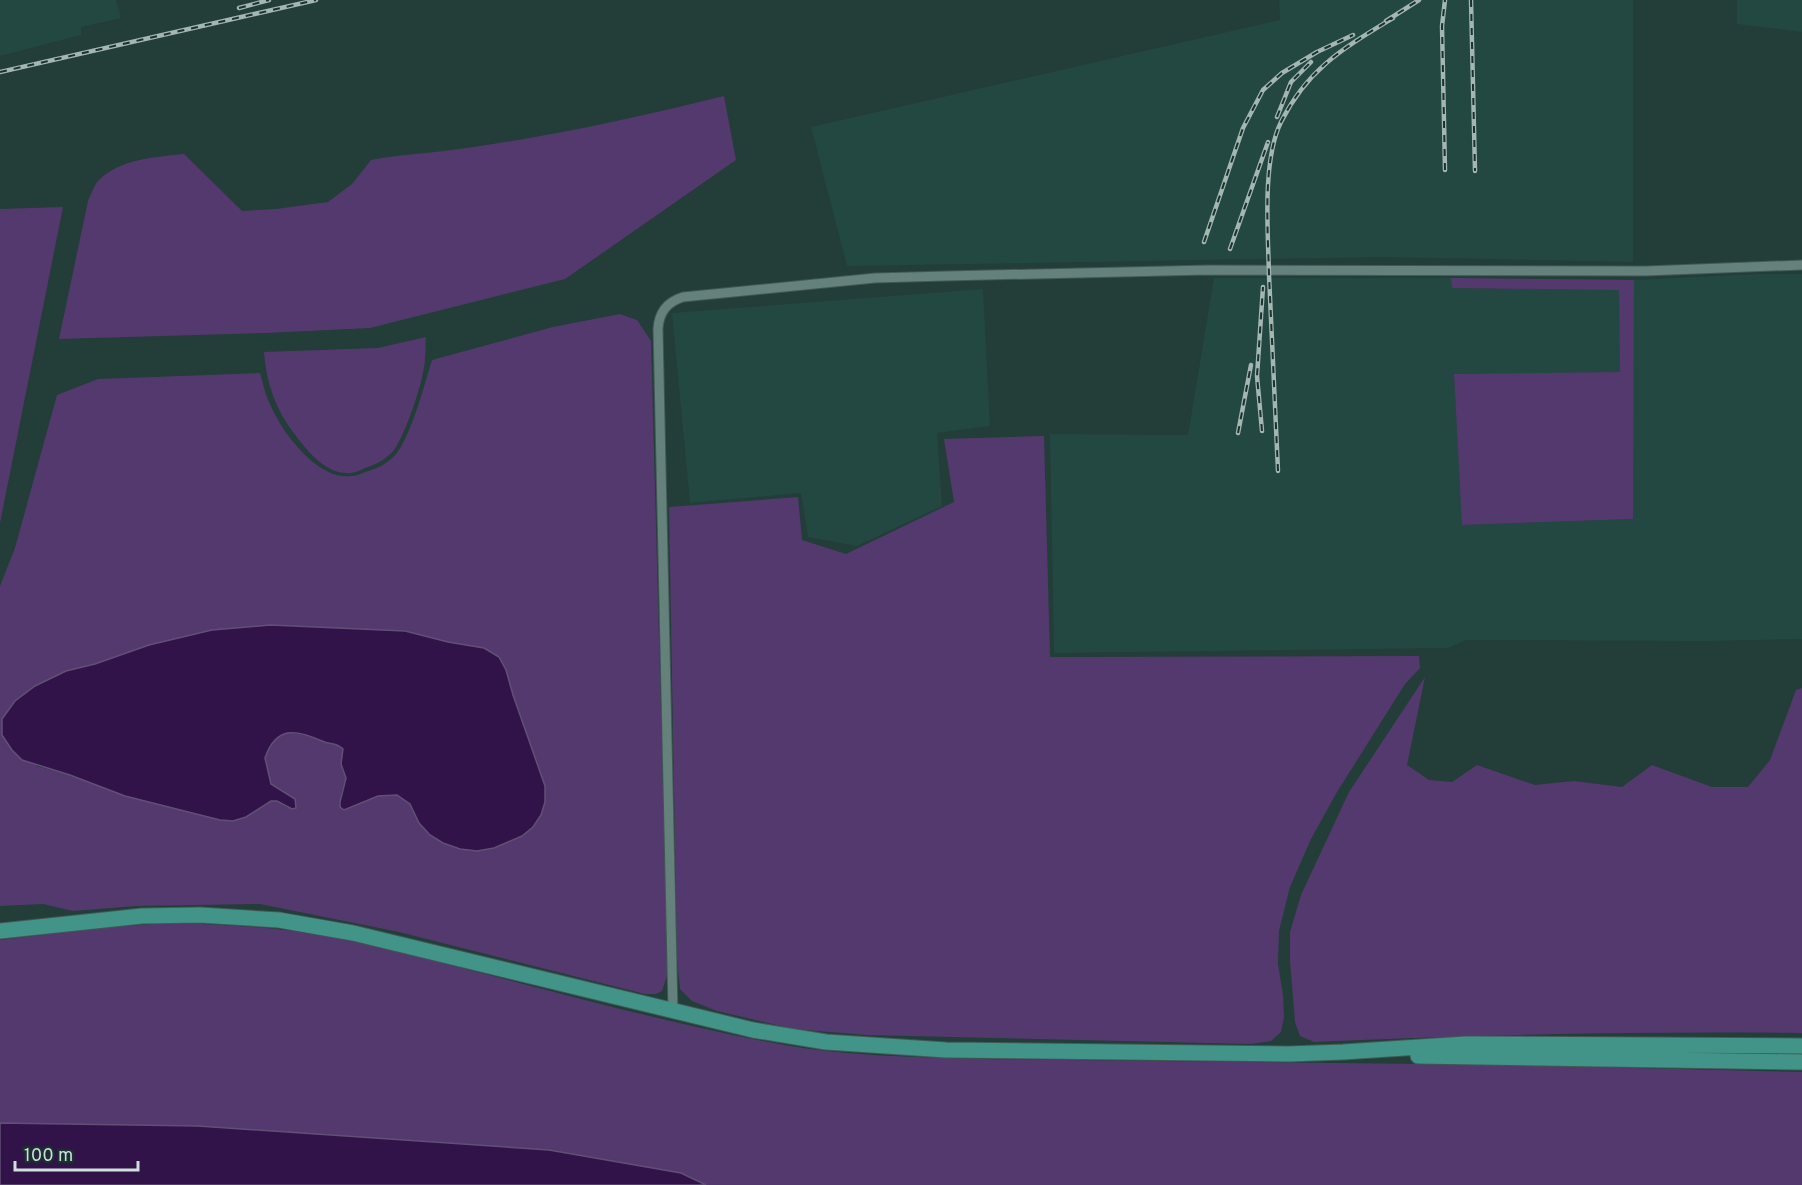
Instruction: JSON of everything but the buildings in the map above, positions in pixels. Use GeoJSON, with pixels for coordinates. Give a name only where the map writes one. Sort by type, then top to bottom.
{"type":"FeatureCollection","features":[{"type":"Feature","properties":{"kind":"highway"},"geometry":{"type":"LineString","coordinates":[[0,931],[142,916],[200,915],[279,920],[353,933],[753,1030],[816,1040],[889,1047],[958,1050],[1343,1052],[1466,1058],[1802,1062]]}},
{"type":"Feature","properties":{"kind":"highway"},"geometry":{"type":"LineString","coordinates":[[1343,1052],[1466,1044],[1802,1046]]}},
{"type":"Feature","properties":{"kind":"highway"},"geometry":{"type":"LineString","coordinates":[[1663,1060],[1701,1066],[1802,1068]]}},
{"type":"Feature","properties":{"kind":"street"},"geometry":{"type":"LineString","coordinates":[[673,1012],[658,329],[661,313],[673,300],[683,297],[874,278],[934,276],[1208,270],[1646,271],[1802,265]]}},
{"type":"Feature","properties":{"kind":"shaded area"},"geometry":{"type":"Polygon","coordinates":[[[0,0],[116,0],[121,18],[81,27],[81,35],[0,56],[0,0]]]}},
{"type":"Feature","properties":{"kind":"shaded area"},"geometry":{"type":"Polygon","coordinates":[[[1279,0],[1633,0],[1633,262],[1383,257],[847,266],[811,127],[1280,20],[1279,0]]]}},
{"type":"Feature","properties":{"kind":"shaded area"},"geometry":{"type":"Polygon","coordinates":[[[1737,0],[1802,0],[1802,32],[1737,24],[1737,0]]]}},
{"type":"Feature","properties":{"kind":"shaded area"},"geometry":{"type":"Polygon","coordinates":[[[724,96],[736,160],[565,279],[370,328],[59,339],[88,201],[99,180],[107,173],[127,163],[184,154],[242,211],[276,209],[328,202],[352,184],[371,160],[550,134],[724,96]]]}},
{"type":"Feature","properties":{"kind":"shaded area"},"geometry":{"type":"Polygon","coordinates":[[[63,207],[0,523],[0,209],[63,207]]]}},
{"type":"Feature","properties":{"kind":"shaded area"},"geometry":{"type":"Polygon","coordinates":[[[1802,274],[1802,639],[1466,640],[1448,648],[1054,653],[1050,434],[1188,435],[1214,278],[1451,278],[1453,288],[1619,289],[1621,373],[1454,375],[1463,525],[1632,519],[1634,280],[1802,274]]]}},
{"type":"Feature","properties":{"kind":"shaded area"},"geometry":{"type":"Polygon","coordinates":[[[1451,278],[1634,280],[1633,519],[1462,525],[1454,374],[1620,372],[1619,290],[1452,288],[1451,278]]]}},
{"type":"Feature","properties":{"kind":"shaded area"},"geometry":{"type":"Polygon","coordinates":[[[983,289],[990,426],[937,433],[942,506],[857,546],[808,537],[801,493],[690,503],[672,313],[983,289]]]}},
{"type":"Feature","properties":{"kind":"shaded area"},"geometry":{"type":"Polygon","coordinates":[[[620,314],[637,320],[651,341],[668,973],[662,991],[656,994],[645,994],[399,932],[260,904],[136,906],[73,911],[43,904],[0,906],[0,586],[15,548],[57,395],[98,379],[260,373],[275,415],[302,452],[326,471],[338,475],[355,476],[385,463],[402,446],[417,409],[432,360],[553,327],[620,314]],[[270,625],[212,630],[149,645],[95,664],[66,671],[36,766],[70,775],[125,796],[220,820],[260,809],[271,801],[277,801],[288,808],[284,791],[271,784],[265,758],[275,740],[281,735],[303,734],[335,744],[343,749],[342,764],[346,778],[341,794],[344,810],[378,796],[397,795],[410,804],[419,823],[477,851],[494,848],[522,836],[533,827],[541,815],[506,670],[484,648],[405,631],[270,625]]]}},
{"type":"Feature","properties":{"kind":"shaded area"},"geometry":{"type":"Polygon","coordinates":[[[426,337],[424,368],[418,393],[404,432],[392,453],[375,464],[350,473],[334,470],[312,455],[289,426],[278,407],[267,375],[264,352],[378,348],[426,337]]]}},
{"type":"Feature","properties":{"kind":"shaded area"},"geometry":{"type":"Polygon","coordinates":[[[1044,436],[1050,657],[1419,656],[1420,668],[1405,684],[1337,792],[1311,839],[1290,887],[1279,931],[1278,964],[1284,1017],[1281,1032],[1271,1041],[1251,1044],[867,1035],[794,1029],[717,1011],[692,1001],[680,989],[677,959],[669,507],[798,497],[802,540],[846,554],[954,502],[944,439],[1044,436]]]}},
{"type":"Feature","properties":{"kind":"shaded area"},"geometry":{"type":"Polygon","coordinates":[[[270,625],[405,631],[484,648],[499,657],[506,670],[545,786],[545,802],[541,815],[533,827],[522,836],[494,848],[477,851],[460,849],[430,835],[419,823],[410,804],[397,795],[378,796],[344,810],[340,807],[346,778],[341,764],[343,749],[338,745],[303,734],[281,735],[275,740],[265,758],[271,784],[295,799],[296,808],[292,809],[277,801],[271,801],[246,817],[233,821],[220,820],[125,796],[22,760],[2,735],[2,719],[15,701],[35,686],[66,671],[95,664],[149,645],[212,630],[270,625]]]}},
{"type":"Feature","properties":{"kind":"shaded area"},"geometry":{"type":"Polygon","coordinates":[[[1425,677],[1407,765],[1429,780],[1452,782],[1477,765],[1535,785],[1574,781],[1622,787],[1652,765],[1712,787],[1748,787],[1770,760],[1796,690],[1802,688],[1802,1033],[1558,1034],[1314,1042],[1300,1036],[1295,1022],[1290,932],[1301,895],[1349,792],[1425,677]]]}},
{"type":"Feature","properties":{"kind":"shaded area"},"geometry":{"type":"Polygon","coordinates":[[[167,923],[262,928],[344,939],[674,1022],[747,1038],[832,1052],[978,1059],[1512,1065],[1802,1072],[1802,1185],[706,1185],[680,1173],[549,1150],[198,1126],[0,1123],[0,940],[100,928],[167,923]]]}},
{"type":"Feature","properties":{"kind":"shaded area"},"geometry":{"type":"Polygon","coordinates":[[[0,1123],[198,1126],[549,1150],[681,1173],[706,1185],[0,1185],[0,1123]]]}},
{"type":"Feature","properties":{"kind":"railway"},"geometry":{"type":"LineString","coordinates":[[239,8],[269,0]]}},
{"type":"Feature","properties":{"kind":"railway"},"geometry":{"type":"LineString","coordinates":[[0,72],[316,0]]}},
{"type":"Feature","properties":{"kind":"railway"},"geometry":{"type":"LineString","coordinates":[[1386,21],[1419,0]]}},
{"type":"Feature","properties":{"kind":"railway"},"geometry":{"type":"LineString","coordinates":[[1445,0],[1442,26],[1445,170]]}},
{"type":"Feature","properties":{"kind":"railway"},"geometry":{"type":"LineString","coordinates":[[1471,0],[1475,171]]}},
{"type":"Feature","properties":{"kind":"railway"},"geometry":{"type":"LineString","coordinates":[[1278,471],[1267,218],[1269,176],[1275,138],[1292,103],[1315,73],[1343,50],[1393,18]]}},
{"type":"Feature","properties":{"kind":"railway"},"geometry":{"type":"LineString","coordinates":[[1204,242],[1243,128],[1263,90],[1282,73],[1317,52],[1353,35]]}},
{"type":"Feature","properties":{"kind":"railway"},"geometry":{"type":"LineString","coordinates":[[1277,117],[1291,82],[1311,62]]}},
{"type":"Feature","properties":{"kind":"railway"},"geometry":{"type":"LineString","coordinates":[[1230,249],[1268,142]]}},
{"type":"Feature","properties":{"kind":"railway"},"geometry":{"type":"LineString","coordinates":[[1262,431],[1257,376],[1263,287]]}},
{"type":"Feature","properties":{"kind":"railway"},"geometry":{"type":"LineString","coordinates":[[1238,433],[1251,365]]}}]}
